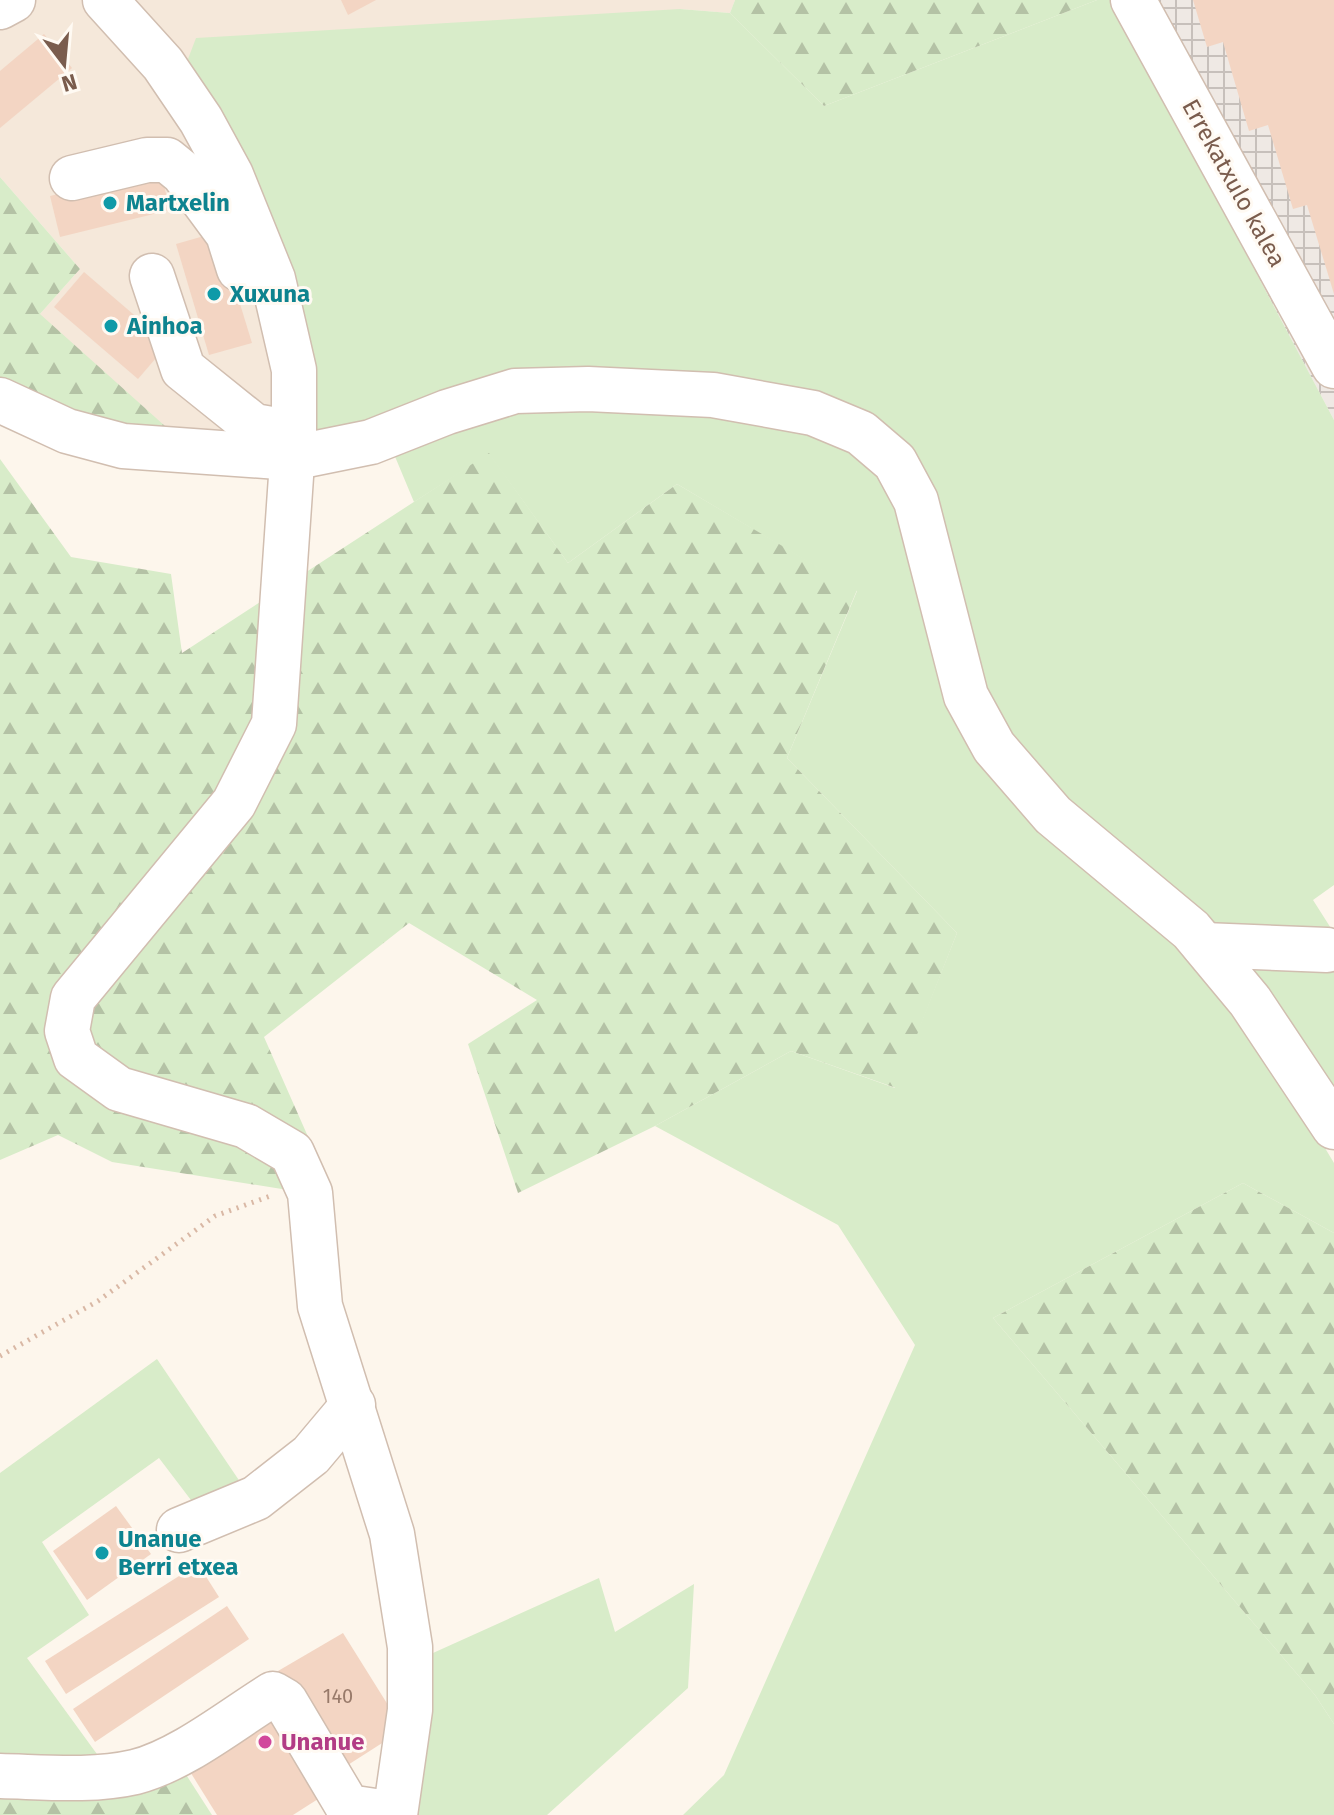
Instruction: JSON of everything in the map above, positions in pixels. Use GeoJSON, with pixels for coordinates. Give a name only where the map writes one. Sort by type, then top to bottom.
{"type":"FeatureCollection","features":[{"type":"Feature","properties":{"kind":"street"},"geometry":{"type":"LineString","coordinates":[[0,1776],[76,1777],[133,1772],[165,1762],[273,1694],[285,1701],[348,1807],[395,1815],[410,1710],[410,1647],[392,1534],[320,1306],[310,1193],[292,1153],[246,1126],[119,1089],[76,1058],[67,1031],[73,998],[234,803],[274,724],[293,445],[294,370],[273,279],[231,175],[201,120],[163,64],[105,0]]}},
{"type":"Feature","properties":{"kind":"street","name":"Errekatxulo kalea"},"geometry":{"type":"LineString","coordinates":[[1133,0],[1334,366]]}},
{"type":"Feature","properties":{"kind":"street"},"geometry":{"type":"LineString","coordinates":[[72,178],[147,160],[167,160],[183,173],[228,234],[266,356],[294,370]]}},
{"type":"Feature","properties":{"kind":"street"},"geometry":{"type":"LineString","coordinates":[[152,276],[183,369],[254,426],[293,445]]}},
{"type":"Feature","properties":{"kind":"street"},"geometry":{"type":"LineString","coordinates":[[0,400],[67,431],[123,446],[371,442],[447,412],[515,391],[588,389],[713,395],[813,413],[861,433],[895,462],[916,501],[966,696],[994,747],[1053,815],[1191,930],[1250,1001],[1334,1127]]}},
{"type":"Feature","properties":{"kind":"street"},"geometry":{"type":"LineString","coordinates":[[1204,945],[1327,950]]}},
{"type":"Feature","properties":{"kind":"street"},"geometry":{"type":"LineString","coordinates":[[179,1530],[256,1498],[311,1455],[353,1405]]}},
{"type":"Feature","properties":{"kind":"path"},"geometry":{"type":"LineString","coordinates":[[0,1356],[98,1301],[215,1216],[267,1195],[310,1193]]}},
{"type":"Feature","properties":{"kind":"shaded area"},"geometry":{"type":"Polygon","coordinates":[[[0,0],[735,0],[730,13],[680,9],[244,164],[307,478],[0,382],[40,314],[80,269],[0,177],[0,0]]]}},
{"type":"Feature","properties":{"kind":"shaded area"},"geometry":{"type":"Polygon","coordinates":[[[1112,0],[1334,0],[1334,420],[1112,0]]]}},
{"type":"Feature","properties":{"kind":"green space"},"geometry":{"type":"Polygon","coordinates":[[[735,0],[1097,0],[824,106],[730,13],[735,0]]]}},
{"type":"Feature","properties":{"kind":"green space"},"geometry":{"type":"Polygon","coordinates":[[[1097,0],[1112,0],[1334,420],[1334,885],[1313,900],[1334,933],[1334,1108],[1009,742],[978,678],[906,449],[510,372],[307,440],[244,164],[188,59],[196,38],[680,9],[730,13],[824,106],[1097,0]]]}},
{"type":"Feature","properties":{"kind":"green space"},"geometry":{"type":"Polygon","coordinates":[[[0,177],[80,269],[40,314],[175,435],[118,427],[0,382],[0,177]]]}},
{"type":"Feature","properties":{"kind":"green space"},"geometry":{"type":"Polygon","coordinates":[[[614,399],[848,438],[894,482],[951,687],[1232,994],[1334,1163],[1334,1233],[1243,1183],[993,1318],[1315,1695],[1334,1724],[1334,1815],[683,1815],[724,1775],[915,1345],[838,1225],[655,1126],[791,1051],[895,1088],[957,933],[787,758],[857,591],[677,484],[568,563],[489,454],[414,502],[391,447],[515,403],[614,399]]]}},
{"type":"Feature","properties":{"kind":"green space"},"geometry":{"type":"Polygon","coordinates":[[[489,453],[568,563],[677,484],[857,590],[787,758],[957,933],[896,1088],[791,1051],[655,1126],[518,1193],[468,1044],[537,1000],[409,923],[264,1037],[328,1182],[288,1190],[112,1162],[58,1135],[0,1160],[0,459],[71,557],[171,574],[182,653],[489,453]]]}},
{"type":"Feature","properties":{"kind":"green space"},"geometry":{"type":"Polygon","coordinates":[[[1243,1183],[1334,1233],[1334,1724],[1315,1695],[993,1318],[1243,1183]]]}},
{"type":"Feature","properties":{"kind":"green space"},"geometry":{"type":"Polygon","coordinates":[[[157,1359],[253,1501],[213,1529],[159,1458],[42,1542],[89,1615],[27,1658],[102,1761],[0,1793],[0,1473],[157,1359]]]}},
{"type":"Feature","properties":{"kind":"green space"},"geometry":{"type":"Polygon","coordinates":[[[599,1578],[615,1632],[694,1584],[688,1688],[547,1815],[418,1815],[433,1653],[599,1578]]]}},
{"type":"Feature","properties":{"kind":"green space"},"geometry":{"type":"Polygon","coordinates":[[[167,1745],[212,1815],[0,1815],[0,1793],[167,1745]]]}},
{"type":"Feature","properties":{"kind":"building"},"geometry":{"type":"Polygon","coordinates":[[[341,0],[376,0],[348,15],[341,0]]]}},
{"type":"Feature","properties":{"kind":"building"},"geometry":{"type":"Polygon","coordinates":[[[1193,0],[1334,0],[1334,294],[1307,205],[1293,209],[1268,125],[1249,131],[1223,42],[1207,47],[1193,0]]]}},
{"type":"Feature","properties":{"kind":"building"},"geometry":{"type":"Polygon","coordinates":[[[44,34],[72,68],[0,128],[0,71],[44,34]]]}},
{"type":"Feature","properties":{"kind":"building","name":"Martxelin"},"geometry":{"type":"Polygon","coordinates":[[[160,169],[170,210],[60,237],[50,196],[160,169]]]}},
{"type":"Feature","properties":{"kind":"building","name":"Xuxuna"},"geometry":{"type":"Polygon","coordinates":[[[218,232],[252,343],[209,355],[176,244],[218,232]]]}},
{"type":"Feature","properties":{"kind":"building","name":"Ainhoa"},"geometry":{"type":"Polygon","coordinates":[[[84,272],[168,344],[138,379],[54,307],[84,272]]]}},
{"type":"Feature","properties":{"kind":"building","name":"Unanue Berri etxea"},"geometry":{"type":"Polygon","coordinates":[[[116,1506],[151,1554],[87,1600],[53,1551],[116,1506]]]}},
{"type":"Feature","properties":{"kind":"building"},"geometry":{"type":"Polygon","coordinates":[[[198,1564],[219,1597],[66,1694],[45,1661],[198,1564]]]}},
{"type":"Feature","properties":{"kind":"building"},"geometry":{"type":"Polygon","coordinates":[[[227,1606],[249,1639],[95,1742],[73,1709],[227,1606]]]}},
{"type":"Feature","properties":{"kind":"building"},"geometry":{"type":"Polygon","coordinates":[[[343,1633],[398,1721],[390,1738],[340,1770],[278,1671],[343,1633]]]}},
{"type":"Feature","properties":{"kind":"building","name":"Unanue"},"geometry":{"type":"Polygon","coordinates":[[[278,1713],[329,1792],[293,1815],[217,1815],[189,1770],[278,1713]]]}},
{"type":"Feature","properties":{"kind":"place","name":"Martxelin"},"geometry":{"type":"Point","coordinates":[110,203]}},
{"type":"Feature","properties":{"kind":"place","name":"Xuxuna"},"geometry":{"type":"Point","coordinates":[214,294]}},
{"type":"Feature","properties":{"kind":"place","name":"Ainhoa"},"geometry":{"type":"Point","coordinates":[111,326]}},
{"type":"Feature","properties":{"kind":"place","name":"Unanue Berri etxea"},"geometry":{"type":"Point","coordinates":[102,1553]}},
{"type":"Feature","properties":{"kind":"place","name":"Unanue"},"geometry":{"type":"Point","coordinates":[265,1742]}}]}
